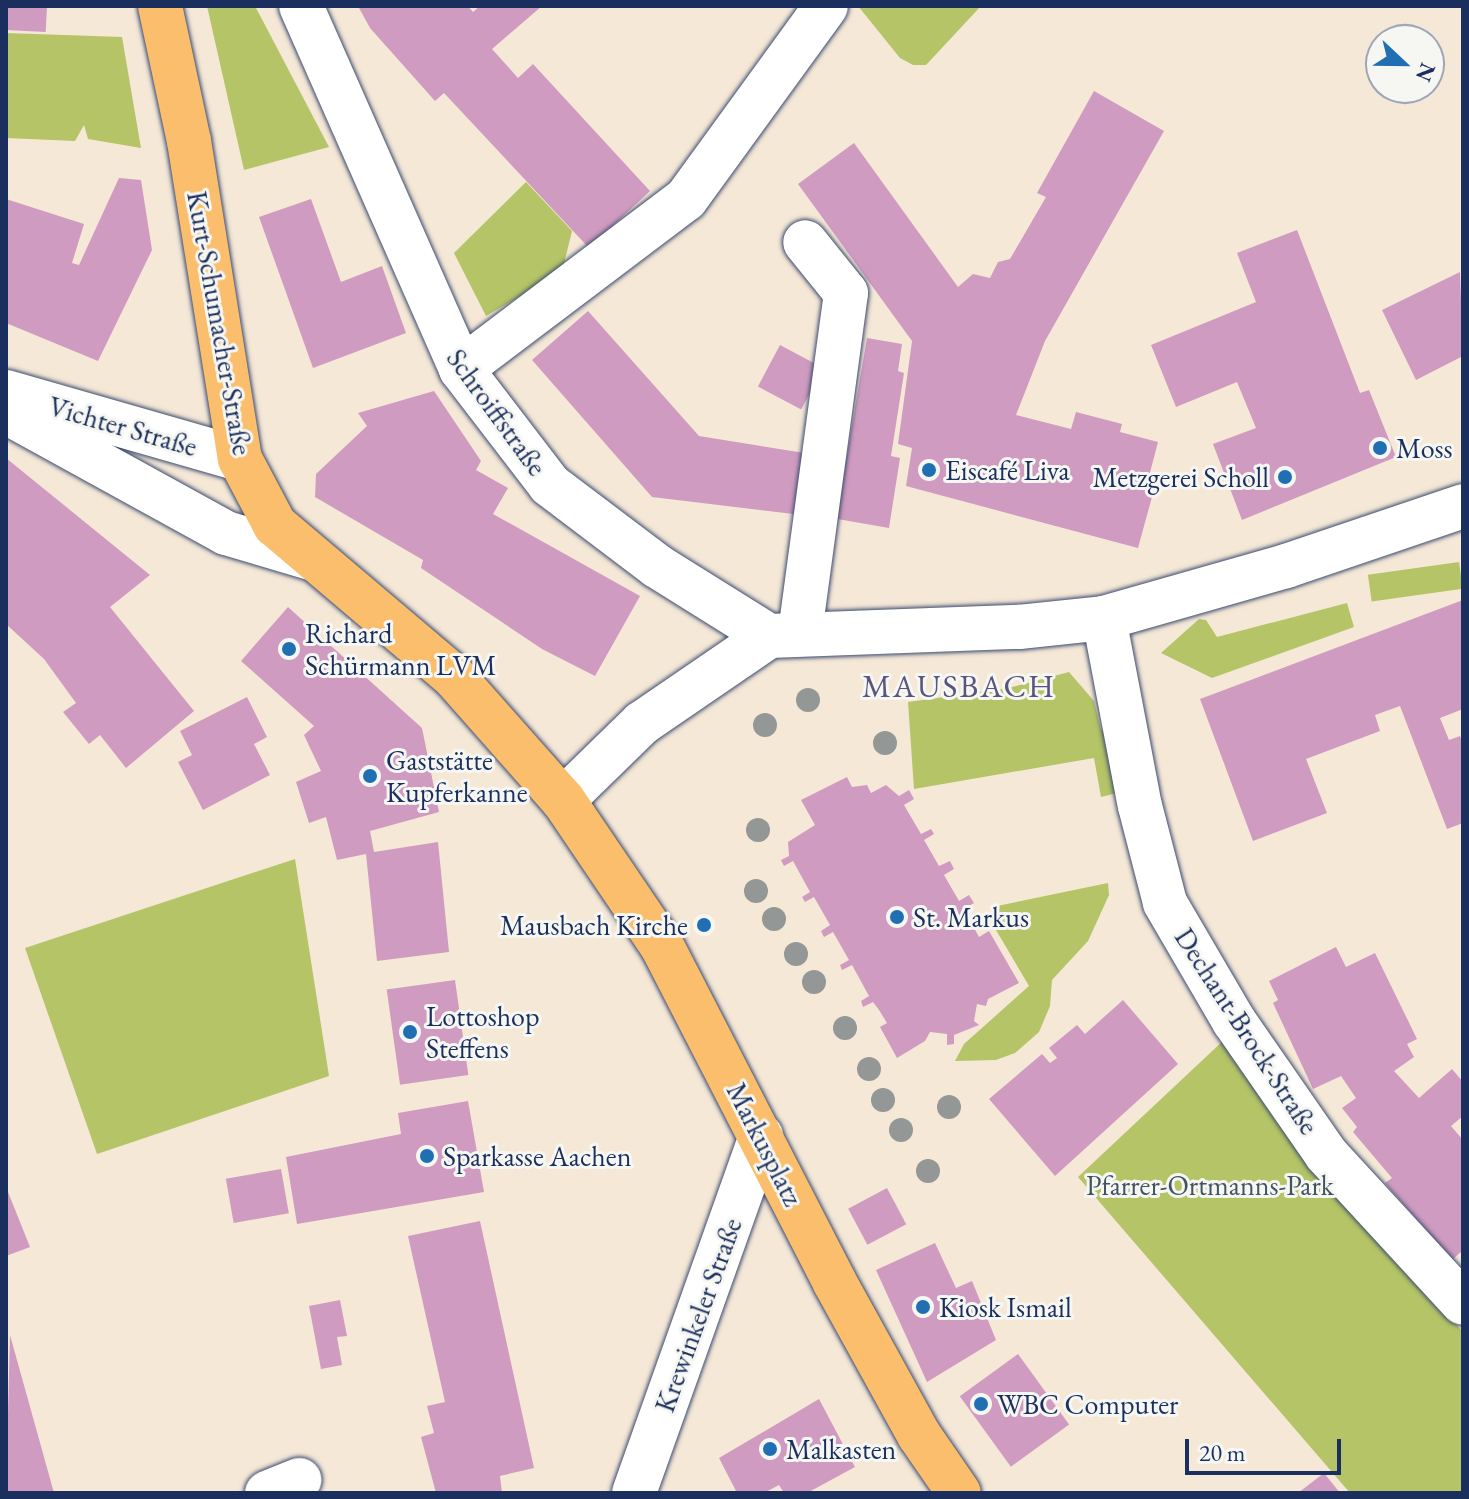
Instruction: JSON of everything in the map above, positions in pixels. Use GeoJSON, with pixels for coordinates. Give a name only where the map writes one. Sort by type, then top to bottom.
{"type":"FeatureCollection","features":[{"type":"Feature","properties":{"kind":"main road","name":"Kurt-Schumacher-Straße"},"geometry":{"type":"LineString","coordinates":[[160,6],[189,141],[240,459],[275,525],[454,677],[563,800]]}},
{"type":"Feature","properties":{"kind":"main road","name":"Markusplatz"},"geometry":{"type":"LineString","coordinates":[[563,800],[662,946],[919,1435],[959,1493]]}},
{"type":"Feature","properties":{"kind":"street","name":"Schroiffstraße"},"geometry":{"type":"LineString","coordinates":[[301,6],[461,369],[550,485],[657,566],[784,634]]}},
{"type":"Feature","properties":{"kind":"street"},"geometry":{"type":"LineString","coordinates":[[461,369],[686,199],[826,6]]}},
{"type":"Feature","properties":{"kind":"street"},"geometry":{"type":"LineString","coordinates":[[784,634],[846,293],[805,242]]}},
{"type":"Feature","properties":{"kind":"street","name":"Vichter Straße"},"geometry":{"type":"LineString","coordinates":[[6,392],[240,459]]}},
{"type":"Feature","properties":{"kind":"street"},"geometry":{"type":"LineString","coordinates":[[6,412],[226,533],[314,559]]}},
{"type":"Feature","properties":{"kind":"street"},"geometry":{"type":"LineString","coordinates":[[563,800],[642,723],[784,634],[899,634],[1104,618],[1286,566],[1463,506]]}},
{"type":"Feature","properties":{"kind":"street","name":"Dechant-Brock-Straße"},"geometry":{"type":"LineString","coordinates":[[1104,618],[1140,806],[1165,903],[1234,1021],[1326,1154],[1463,1303]]}},
{"type":"Feature","properties":{"kind":"street","name":"Krewinkeler Straße"},"geometry":{"type":"LineString","coordinates":[[634,1493],[761,1136]]}},
{"type":"Feature","properties":{"kind":"green space"},"geometry":{"type":"Polygon","coordinates":[[[207,6],[255,6],[329,147],[244,170],[207,6]]]}},
{"type":"Feature","properties":{"kind":"green space"},"geometry":{"type":"Polygon","coordinates":[[[858,6],[981,6],[926,65],[913,65],[900,58],[858,6]]]}},
{"type":"Feature","properties":{"kind":"green space"},"geometry":{"type":"Polygon","coordinates":[[[6,33],[122,37],[141,148],[88,139],[84,125],[75,141],[6,138],[6,33]]]}},
{"type":"Feature","properties":{"kind":"green space"},"geometry":{"type":"Polygon","coordinates":[[[526,182],[572,231],[562,272],[486,316],[454,253],[526,182]]]}},
{"type":"Feature","properties":{"kind":"green space"},"geometry":{"type":"Polygon","coordinates":[[[1459,562],[1463,589],[1372,602],[1368,575],[1459,562]]]}},
{"type":"Feature","properties":{"kind":"green space"},"geometry":{"type":"Polygon","coordinates":[[[1347,603],[1354,627],[1212,678],[1161,653],[1199,619],[1206,620],[1217,637],[1347,603]]]}},
{"type":"Feature","properties":{"kind":"green space"},"geometry":{"type":"Polygon","coordinates":[[[1069,672],[1094,701],[1101,730],[1110,729],[1121,792],[1101,797],[1094,758],[914,789],[908,702],[1008,688],[1069,672]]]}},
{"type":"Feature","properties":{"kind":"green space"},"geometry":{"type":"Polygon","coordinates":[[[295,859],[329,1076],[97,1154],[25,948],[295,859]]]}},
{"type":"Feature","properties":{"kind":"green space"},"geometry":{"type":"Polygon","coordinates":[[[1108,883],[1109,895],[1088,941],[1052,980],[1050,1006],[1039,1032],[1015,1053],[996,1060],[955,1061],[964,1044],[1029,986],[996,930],[1003,926],[997,906],[1108,883]]]}},
{"type":"Feature","properties":{"kind":"green space","name":"Pfarrer-Ortmanns-Park"},"geometry":{"type":"Polygon","coordinates":[[[1225,1039],[1313,1164],[1463,1332],[1463,1493],[1350,1493],[1078,1177],[1225,1039]]]}},
{"type":"Feature","properties":{"kind":"building"},"geometry":{"type":"Polygon","coordinates":[[[7,6],[47,8],[46,32],[6,30],[7,6]]]}},
{"type":"Feature","properties":{"kind":"building"},"geometry":{"type":"Polygon","coordinates":[[[358,6],[468,6],[473,12],[480,6],[542,6],[492,49],[518,78],[533,64],[650,191],[589,248],[444,93],[435,101],[370,28],[358,6]]]}},
{"type":"Feature","properties":{"kind":"building"},"geometry":{"type":"Polygon","coordinates":[[[1094,91],[1164,131],[1045,341],[1016,415],[1071,429],[1076,412],[1122,424],[1120,432],[1158,442],[1147,484],[1155,486],[1138,548],[906,486],[912,448],[898,444],[912,341],[798,184],[854,143],[958,287],[973,274],[990,278],[998,262],[1010,259],[1046,197],[1037,193],[1094,91]]]}},
{"type":"Feature","properties":{"kind":"building"},"geometry":{"type":"Polygon","coordinates":[[[119,178],[141,180],[152,250],[98,361],[6,323],[6,199],[84,224],[72,263],[79,265],[119,178]]]}},
{"type":"Feature","properties":{"kind":"building"},"geometry":{"type":"Polygon","coordinates":[[[311,199],[341,282],[382,266],[406,333],[313,368],[259,217],[311,199]]]}},
{"type":"Feature","properties":{"kind":"building"},"geometry":{"type":"Polygon","coordinates":[[[1297,230],[1360,393],[1369,390],[1396,457],[1242,520],[1213,444],[1256,428],[1237,382],[1176,407],[1151,345],[1256,302],[1237,253],[1297,230]]]}},
{"type":"Feature","properties":{"kind":"building"},"geometry":{"type":"Polygon","coordinates":[[[1460,272],[1463,356],[1416,380],[1382,310],[1460,272]]]}},
{"type":"Feature","properties":{"kind":"building"},"geometry":{"type":"Polygon","coordinates":[[[588,311],[699,436],[817,455],[810,516],[652,497],[532,360],[588,311]]]}},
{"type":"Feature","properties":{"kind":"building"},"geometry":{"type":"Polygon","coordinates":[[[867,338],[902,344],[898,371],[904,373],[891,456],[900,458],[889,528],[826,517],[834,471],[844,472],[867,338]]]}},
{"type":"Feature","properties":{"kind":"building"},"geometry":{"type":"Polygon","coordinates":[[[780,345],[823,368],[801,410],[758,386],[780,345]]]}},
{"type":"Feature","properties":{"kind":"building"},"geometry":{"type":"Polygon","coordinates":[[[434,391],[481,461],[476,470],[508,488],[493,514],[640,596],[595,676],[542,649],[421,568],[423,560],[315,497],[316,474],[367,426],[358,413],[434,391]]]}},
{"type":"Feature","properties":{"kind":"building"},"geometry":{"type":"Polygon","coordinates":[[[6,458],[150,575],[110,607],[194,711],[126,768],[100,735],[89,744],[63,712],[76,703],[44,659],[6,624],[6,458]]]}},
{"type":"Feature","properties":{"kind":"building"},"geometry":{"type":"Polygon","coordinates":[[[1463,600],[1463,709],[1440,718],[1449,740],[1460,736],[1463,744],[1463,823],[1447,829],[1400,706],[1375,715],[1380,731],[1306,759],[1327,813],[1253,841],[1200,699],[1463,600]]]}},
{"type":"Feature","properties":{"kind":"building"},"geometry":{"type":"Polygon","coordinates":[[[288,607],[422,728],[439,812],[370,831],[374,852],[438,842],[449,952],[377,961],[366,854],[337,860],[326,817],[309,823],[296,782],[321,771],[304,735],[314,726],[241,661],[288,607]]]}},
{"type":"Feature","properties":{"kind":"building"},"geometry":{"type":"Polygon","coordinates":[[[247,697],[267,737],[254,744],[270,775],[203,810],[178,762],[192,755],[180,731],[247,697]]]}},
{"type":"Feature","properties":{"kind":"building","name":"St. Markus"},"geometry":{"type":"Polygon","coordinates":[[[847,777],[852,787],[867,785],[871,793],[886,785],[899,796],[909,790],[914,799],[904,805],[921,834],[931,829],[934,834],[924,840],[939,866],[950,861],[954,869],[944,875],[959,901],[969,895],[974,903],[964,909],[979,937],[989,931],[1019,983],[988,999],[986,1006],[977,1004],[974,1021],[979,1025],[954,1035],[954,1044],[947,1045],[947,1034],[930,1032],[925,1041],[897,1058],[880,1027],[887,1023],[879,1010],[873,1002],[863,1007],[861,1001],[869,996],[852,965],[842,970],[840,965],[849,960],[833,932],[824,937],[821,931],[830,925],[814,897],[805,902],[802,897],[810,892],[793,861],[784,866],[781,860],[789,856],[788,842],[815,825],[801,800],[847,777]]]}},
{"type":"Feature","properties":{"kind":"building"},"geometry":{"type":"Polygon","coordinates":[[[1336,947],[1346,967],[1375,953],[1417,1039],[1407,1044],[1414,1057],[1394,1071],[1419,1098],[1452,1069],[1463,1082],[1463,1116],[1451,1126],[1463,1140],[1463,1250],[1452,1260],[1385,1183],[1392,1178],[1353,1132],[1357,1127],[1342,1108],[1356,1098],[1341,1076],[1313,1089],[1273,1003],[1278,1000],[1269,981],[1336,947]]]}},
{"type":"Feature","properties":{"kind":"building"},"geometry":{"type":"Polygon","coordinates":[[[455,980],[468,1075],[400,1085],[387,990],[455,980]]]}},
{"type":"Feature","properties":{"kind":"building"},"geometry":{"type":"Polygon","coordinates":[[[1123,1000],[1178,1064],[1055,1176],[989,1099],[1042,1054],[1050,1063],[1057,1058],[1049,1048],[1077,1025],[1085,1034],[1123,1000]]]}},
{"type":"Feature","properties":{"kind":"building"},"geometry":{"type":"Polygon","coordinates":[[[468,1101],[484,1192],[297,1224],[286,1157],[401,1134],[398,1113],[468,1101]]]}},
{"type":"Feature","properties":{"kind":"building"},"geometry":{"type":"Polygon","coordinates":[[[281,1169],[289,1213],[234,1223],[226,1179],[281,1169]]]}},
{"type":"Feature","properties":{"kind":"building"},"geometry":{"type":"Polygon","coordinates":[[[6,1187],[30,1247],[6,1256],[6,1187]]]}},
{"type":"Feature","properties":{"kind":"building"},"geometry":{"type":"Polygon","coordinates":[[[887,1188],[906,1224],[867,1245],[848,1209],[887,1188]]]}},
{"type":"Feature","properties":{"kind":"building"},"geometry":{"type":"Polygon","coordinates":[[[480,1221],[534,1468],[500,1476],[502,1493],[436,1493],[421,1437],[434,1433],[427,1406],[445,1402],[408,1236],[480,1221]]]}},
{"type":"Feature","properties":{"kind":"building"},"geometry":{"type":"Polygon","coordinates":[[[935,1243],[956,1288],[972,1281],[996,1340],[927,1382],[876,1270],[935,1243]]]}},
{"type":"Feature","properties":{"kind":"building"},"geometry":{"type":"Polygon","coordinates":[[[340,1300],[347,1336],[337,1337],[342,1365],[321,1369],[309,1306],[340,1300]]]}},
{"type":"Feature","properties":{"kind":"building"},"geometry":{"type":"Polygon","coordinates":[[[10,1335],[54,1493],[6,1493],[10,1335]]]}},
{"type":"Feature","properties":{"kind":"building"},"geometry":{"type":"Polygon","coordinates":[[[1018,1354],[1069,1424],[1011,1467],[960,1396],[1018,1354]]]}},
{"type":"Feature","properties":{"kind":"building"},"geometry":{"type":"Polygon","coordinates":[[[819,1399],[855,1467],[807,1493],[784,1493],[779,1485],[764,1493],[737,1493],[719,1458],[819,1399]]]}},
{"type":"Feature","properties":{"kind":"building"},"geometry":{"type":"Polygon","coordinates":[[[1324,1473],[1340,1493],[1298,1493],[1324,1473]]]}},
{"type":"Feature","properties":{"kind":"place","name":"Moss"},"geometry":{"type":"Point","coordinates":[1380,448]}},
{"type":"Feature","properties":{"kind":"place","name":"Eiscafé Liva"},"geometry":{"type":"Point","coordinates":[929,470]}},
{"type":"Feature","properties":{"kind":"place","name":"Metzgerei Scholl"},"geometry":{"type":"Point","coordinates":[1285,477]}},
{"type":"Feature","properties":{"kind":"place","name":"Richard Schürmann LVM"},"geometry":{"type":"Point","coordinates":[289,649]}},
{"type":"Feature","properties":{"kind":"place","name":"Gaststätte Kupferkanne"},"geometry":{"type":"Point","coordinates":[370,776]}},
{"type":"Feature","properties":{"kind":"place","name":"St. Markus"},"geometry":{"type":"Point","coordinates":[897,917]}},
{"type":"Feature","properties":{"kind":"place","name":"Mausbach Kirche"},"geometry":{"type":"Point","coordinates":[704,925]}},
{"type":"Feature","properties":{"kind":"place","name":"Lottoshop Steffens"},"geometry":{"type":"Point","coordinates":[410,1032]}},
{"type":"Feature","properties":{"kind":"place","name":"Sparkasse Aachen"},"geometry":{"type":"Point","coordinates":[427,1156]}},
{"type":"Feature","properties":{"kind":"place","name":"Kiosk Ismail"},"geometry":{"type":"Point","coordinates":[923,1307]}},
{"type":"Feature","properties":{"kind":"place","name":"WBC Computer"},"geometry":{"type":"Point","coordinates":[981,1404]}},
{"type":"Feature","properties":{"kind":"place","name":"Malkasten"},"geometry":{"type":"Point","coordinates":[770,1449]}},
{"type":"Feature","properties":{"kind":"district","name":"MAUSBACH"},"geometry":{"type":"Point","coordinates":[959,686]}}]}
